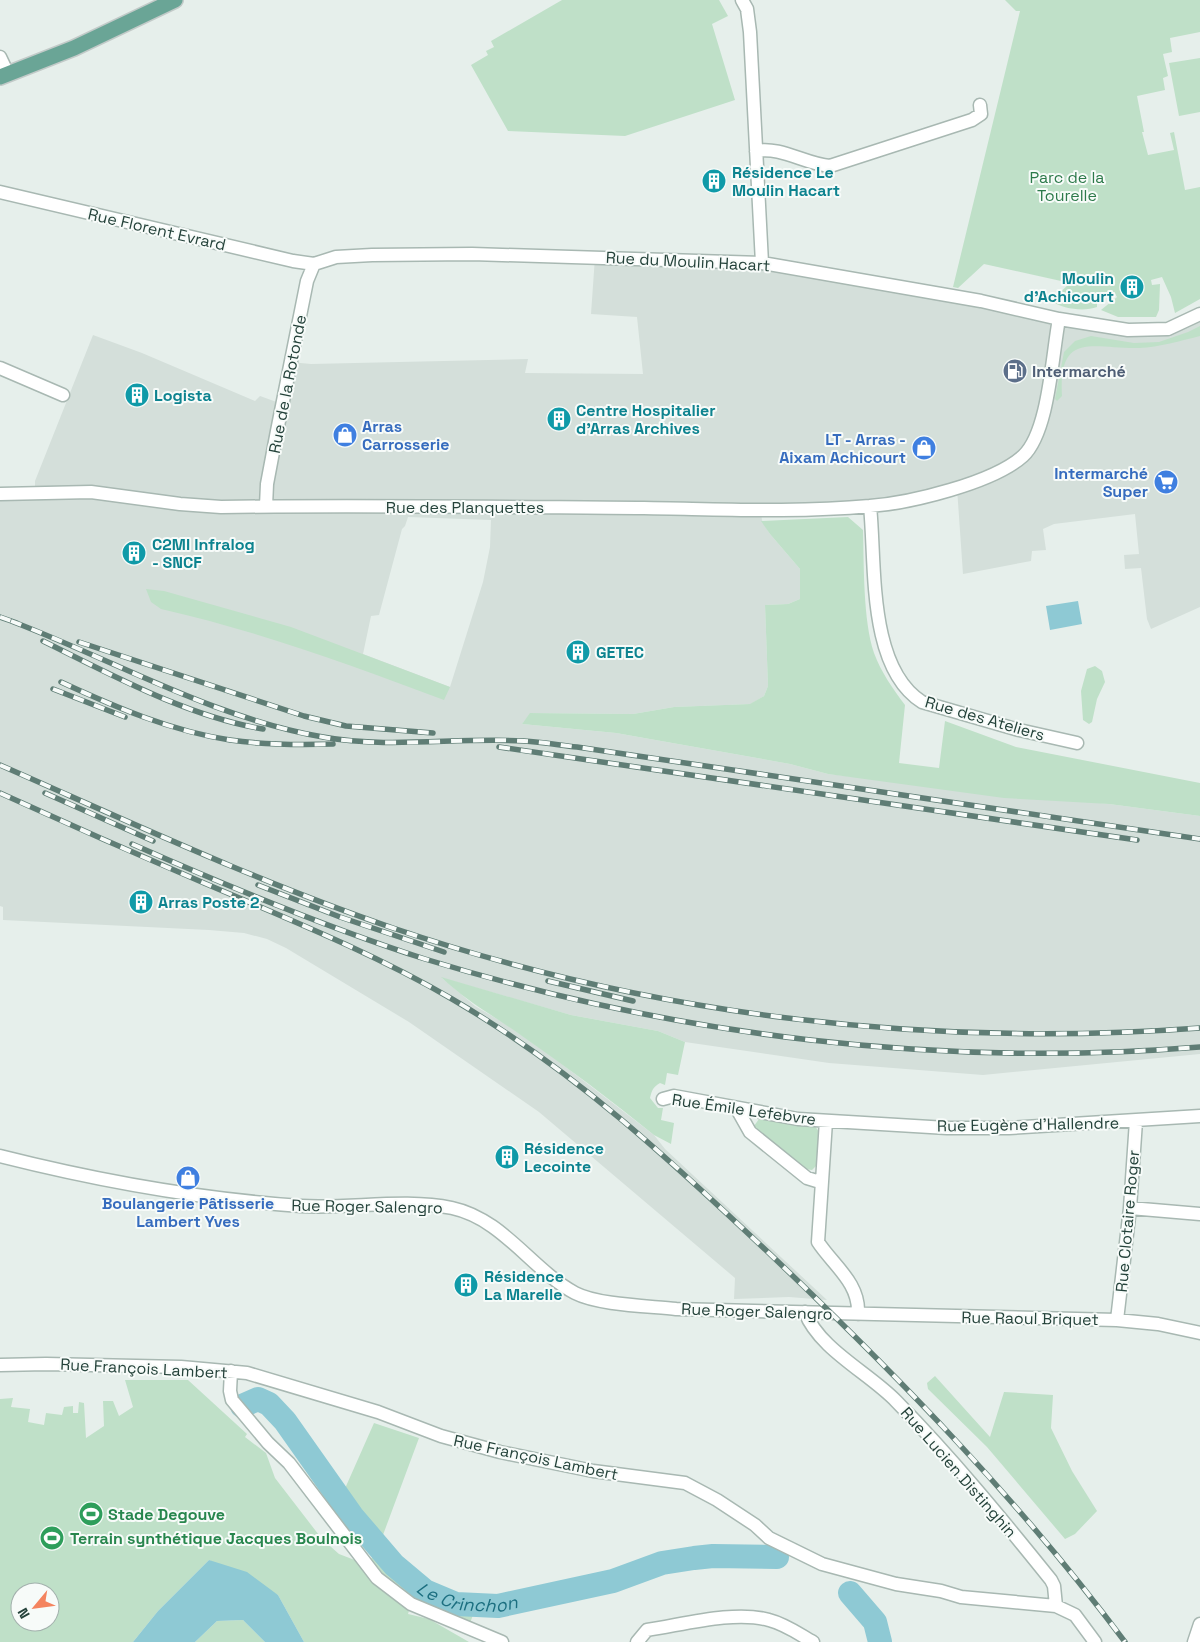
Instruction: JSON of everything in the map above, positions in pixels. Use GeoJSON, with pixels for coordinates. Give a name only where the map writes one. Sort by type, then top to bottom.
{"type":"FeatureCollection","features":[{"type":"Feature","properties":{"kind":"main road"},"geometry":{"type":"LineString","coordinates":[[4,76],[74,48],[175,0]]}},
{"type":"Feature","properties":{"kind":"street"},"geometry":{"type":"LineString","coordinates":[[742,0],[747,9],[750,32],[762,263]]}},
{"type":"Feature","properties":{"kind":"street"},"geometry":{"type":"LineString","coordinates":[[0,57],[4,76]]}},
{"type":"Feature","properties":{"kind":"street"},"geometry":{"type":"LineString","coordinates":[[756,151],[764,149],[778,151],[815,165],[830,166],[972,120],[981,114],[980,104]]}},
{"type":"Feature","properties":{"kind":"street","name":"Rue Florent Evrard"},"geometry":{"type":"LineString","coordinates":[[0,192],[293,261],[314,264]]}},
{"type":"Feature","properties":{"kind":"street","name":"Rue du Moulin Hacart"},"geometry":{"type":"LineString","coordinates":[[314,264],[336,257],[472,254],[762,263],[997,304],[1059,319],[1141,331],[1168,329],[1200,314]]}},
{"type":"Feature","properties":{"kind":"street","name":"Rue de la Rotonde"},"geometry":{"type":"LineString","coordinates":[[266,506],[267,484],[277,431],[307,281],[314,264]]}},
{"type":"Feature","properties":{"kind":"street","name":"Rue des Planquettes"},"geometry":{"type":"LineString","coordinates":[[0,494],[91,492],[180,504],[266,506],[760,509],[870,506],[930,494],[982,480],[1017,461],[1034,443],[1041,426],[1059,319]]}},
{"type":"Feature","properties":{"kind":"street"},"geometry":{"type":"LineString","coordinates":[[0,368],[63,395]]}},
{"type":"Feature","properties":{"kind":"street","name":"Rue des Ateliers"},"geometry":{"type":"LineString","coordinates":[[870,506],[882,632],[890,662],[909,692],[922,702],[1019,730],[1077,743]]}},
{"type":"Feature","properties":{"kind":"street","name":"Rue Émile Lefebvre"},"geometry":{"type":"LineString","coordinates":[[663,1098],[674,1096],[737,1109],[826,1121]]}},
{"type":"Feature","properties":{"kind":"street"},"geometry":{"type":"LineString","coordinates":[[737,1109],[750,1132],[807,1178],[820,1182]]}},
{"type":"Feature","properties":{"kind":"street","name":"Rue Eugène d'Hallendre"},"geometry":{"type":"LineString","coordinates":[[826,1121],[947,1128],[1009,1128],[1200,1116]]}},
{"type":"Feature","properties":{"kind":"street"},"geometry":{"type":"LineString","coordinates":[[826,1121],[820,1182],[818,1242],[827,1256],[854,1288],[859,1306],[858,1314]]}},
{"type":"Feature","properties":{"kind":"street","name":"Rue Clotaire Roger"},"geometry":{"type":"LineString","coordinates":[[1117,1320],[1130,1208],[1136,1121]]}},
{"type":"Feature","properties":{"kind":"street","name":"Rue Roger Salengro"},"geometry":{"type":"LineString","coordinates":[[0,1156],[152,1189],[266,1203],[326,1207],[391,1205],[446,1207],[472,1214],[493,1226],[540,1268],[577,1294],[617,1303],[676,1309],[858,1314]]}},
{"type":"Feature","properties":{"kind":"street"},"geometry":{"type":"LineString","coordinates":[[1130,1208],[1200,1214]]}},
{"type":"Feature","properties":{"kind":"street","name":"Rue Lucien Distinghin"},"geometry":{"type":"LineString","coordinates":[[804,1312],[822,1340],[895,1399],[1018,1538],[1051,1580],[1054,1586],[1056,1606]]}},
{"type":"Feature","properties":{"kind":"street","name":"Rue Raoul Briquet"},"geometry":{"type":"LineString","coordinates":[[858,1314],[1117,1320],[1158,1324],[1200,1333]]}},
{"type":"Feature","properties":{"kind":"street","name":"Rue François Lambert"},"geometry":{"type":"LineString","coordinates":[[0,1365],[46,1364],[181,1367],[247,1374],[378,1412],[441,1436],[500,1452],[658,1482],[685,1483],[717,1500],[755,1524],[769,1538],[822,1564],[896,1584],[941,1591],[961,1598],[1056,1606]]}},
{"type":"Feature","properties":{"kind":"street"},"geometry":{"type":"LineString","coordinates":[[231,1371],[230,1391],[232,1400],[268,1443],[290,1463],[377,1578],[411,1604],[502,1642]]}},
{"type":"Feature","properties":{"kind":"street"},"geometry":{"type":"LineString","coordinates":[[1056,1606],[1075,1615],[1095,1642]]}},
{"type":"Feature","properties":{"kind":"street"},"geometry":{"type":"LineString","coordinates":[[637,1642],[647,1630],[744,1617],[767,1620],[794,1637],[813,1642]]}},
{"type":"Feature","properties":{"kind":"street"},"geometry":{"type":"LineString","coordinates":[[1194,1642],[1200,1624]]}},
{"type":"Feature","properties":{"kind":"shaded area"},"geometry":{"type":"Polygon","coordinates":[[[595,257],[762,263],[1141,331],[1200,314],[1200,607],[1151,629],[1147,619],[1141,568],[1125,569],[1124,555],[1139,554],[1135,514],[1054,524],[1043,529],[1046,550],[1032,551],[1031,561],[963,574],[957,488],[897,502],[761,510],[762,521],[770,534],[800,569],[800,599],[788,604],[765,605],[768,686],[764,696],[751,704],[674,707],[633,714],[531,713],[522,724],[616,733],[790,764],[828,774],[1109,804],[1200,816],[1200,1054],[983,1075],[829,1063],[685,1042],[658,1031],[571,1015],[442,978],[475,1006],[504,1023],[558,1061],[654,1135],[665,1149],[827,1300],[789,1297],[734,1299],[735,1278],[539,1112],[409,1022],[286,948],[267,939],[244,933],[209,930],[3,920],[3,907],[0,906],[0,494],[35,493],[35,481],[93,335],[142,353],[255,401],[260,396],[282,404],[290,362],[311,364],[528,359],[525,373],[643,374],[637,317],[591,314],[595,257]],[[408,517],[402,529],[379,615],[371,616],[363,654],[450,687],[483,582],[490,547],[491,520],[408,517]]]}},
{"type":"Feature","properties":{"kind":"green space"},"geometry":{"type":"Polygon","coordinates":[[[562,0],[719,0],[728,16],[712,24],[735,100],[625,136],[508,131],[471,65],[488,55],[486,51],[494,47],[491,41],[562,0]]]}},
{"type":"Feature","properties":{"kind":"green space","name":"Parc de la Tourelle"},"geometry":{"type":"Polygon","coordinates":[[[1005,0],[1200,0],[1200,32],[1170,38],[1172,52],[1163,54],[1168,76],[1163,78],[1165,90],[1137,96],[1144,132],[1142,132],[1148,155],[1174,150],[1170,133],[1174,132],[1185,190],[1200,187],[1200,299],[1175,313],[1171,297],[1162,277],[1151,280],[1152,285],[1160,284],[1159,310],[1156,317],[1118,317],[1101,310],[1117,297],[1114,292],[1097,300],[1097,307],[1092,309],[1067,308],[1051,301],[1070,283],[984,264],[958,288],[953,287],[1020,11],[1016,11],[1005,0]]]}},
{"type":"Feature","properties":{"kind":"green space"},"geometry":{"type":"Polygon","coordinates":[[[1200,58],[1200,112],[1179,116],[1169,63],[1200,58]]]}},
{"type":"Feature","properties":{"kind":"green space"},"geometry":{"type":"Polygon","coordinates":[[[1200,326],[1200,336],[1162,345],[1139,348],[1093,346],[1072,352],[1066,361],[1062,375],[1062,396],[1057,401],[1055,399],[1064,352],[1075,341],[1091,336],[1134,343],[1159,342],[1200,326]]]}},
{"type":"Feature","properties":{"kind":"green space"},"geometry":{"type":"Polygon","coordinates":[[[848,517],[863,530],[866,609],[870,640],[884,674],[905,705],[899,763],[939,768],[945,721],[1016,747],[1200,783],[1200,816],[1109,804],[1004,798],[828,774],[790,764],[616,733],[522,724],[530,713],[633,714],[674,707],[750,704],[764,696],[768,686],[765,605],[788,604],[800,599],[800,569],[761,521],[848,517]]]}},
{"type":"Feature","properties":{"kind":"green space"},"geometry":{"type":"Polygon","coordinates":[[[146,589],[164,591],[291,627],[450,687],[444,700],[269,638],[161,609],[151,602],[146,589]]]}},
{"type":"Feature","properties":{"kind":"green space"},"geometry":{"type":"Polygon","coordinates":[[[1095,666],[1102,671],[1105,682],[1097,699],[1092,722],[1089,724],[1083,720],[1081,691],[1087,669],[1095,666]]]}},
{"type":"Feature","properties":{"kind":"green space"},"geometry":{"type":"Polygon","coordinates":[[[441,977],[571,1015],[658,1031],[685,1042],[678,1075],[667,1073],[665,1085],[660,1083],[656,1086],[650,1098],[658,1108],[663,1108],[661,1120],[674,1123],[671,1144],[654,1135],[605,1096],[470,1001],[441,977]]]}},
{"type":"Feature","properties":{"kind":"green space"},"geometry":{"type":"Polygon","coordinates":[[[759,1119],[815,1126],[819,1132],[816,1166],[812,1170],[805,1169],[759,1133],[754,1126],[759,1119]]]}},
{"type":"Feature","properties":{"kind":"green space"},"geometry":{"type":"Polygon","coordinates":[[[935,1376],[990,1437],[1004,1392],[1053,1395],[1051,1428],[1072,1471],[1097,1511],[1075,1534],[1065,1539],[987,1447],[928,1389],[927,1383],[935,1376]]]}},
{"type":"Feature","properties":{"kind":"green space"},"geometry":{"type":"Polygon","coordinates":[[[125,1380],[188,1380],[247,1434],[245,1437],[266,1453],[275,1478],[322,1539],[339,1554],[365,1564],[375,1555],[358,1535],[291,1441],[266,1411],[256,1408],[246,1414],[237,1403],[245,1397],[254,1394],[273,1393],[343,1493],[374,1423],[419,1438],[380,1543],[428,1588],[455,1601],[469,1604],[496,1603],[588,1585],[665,1560],[700,1555],[775,1551],[779,1559],[711,1559],[669,1563],[626,1581],[586,1593],[529,1605],[475,1610],[468,1628],[411,1604],[408,1614],[429,1619],[469,1642],[304,1642],[278,1595],[209,1560],[158,1611],[133,1642],[0,1642],[0,1399],[13,1398],[11,1407],[30,1409],[28,1422],[44,1425],[46,1413],[62,1415],[64,1407],[73,1406],[73,1413],[78,1413],[79,1402],[84,1403],[86,1438],[104,1426],[103,1401],[113,1401],[119,1416],[133,1407],[125,1380]]]}},
{"type":"Feature","properties":{"kind":"green space"},"geometry":{"type":"Polygon","coordinates":[[[851,1592],[872,1616],[880,1642],[876,1642],[870,1620],[848,1595],[851,1592]]]}},
{"type":"Feature","properties":{"kind":"green space"},"geometry":{"type":"Polygon","coordinates":[[[243,1620],[265,1642],[195,1642],[217,1621],[243,1620]]]}},
{"type":"Feature","properties":{"kind":"water"},"geometry":{"type":"Polygon","coordinates":[[[1078,601],[1082,624],[1050,630],[1046,606],[1078,601]]]}},
{"type":"Feature","properties":{"kind":"water"},"geometry":{"type":"Polygon","coordinates":[[[209,1560],[247,1572],[278,1595],[304,1642],[265,1642],[243,1620],[217,1621],[195,1642],[133,1642],[158,1611],[209,1560]]]}},
{"type":"Feature","properties":{"kind":"waterway","name":"Le Crinchon"},"geometry":{"type":"LineString","coordinates":[[242,1406],[258,1399],[269,1404],[285,1421],[352,1516],[394,1565],[425,1591],[456,1604],[498,1606],[613,1581],[662,1563],[694,1558],[713,1556],[777,1557]]}},
{"type":"Feature","properties":{"kind":"waterway","name":"Le Crinchon"},"geometry":{"type":"LineString","coordinates":[[850,1593],[875,1622],[880,1642]]}},
{"type":"Feature","properties":{"kind":"railway"},"geometry":{"type":"LineString","coordinates":[[0,617],[17,623]]}},
{"type":"Feature","properties":{"kind":"railway"},"geometry":{"type":"LineString","coordinates":[[11,621],[203,702],[282,728],[323,737],[373,742],[499,740],[543,743],[1200,839]]}},
{"type":"Feature","properties":{"kind":"railway"},"geometry":{"type":"LineString","coordinates":[[43,641],[150,693],[206,715],[263,729]]}},
{"type":"Feature","properties":{"kind":"railway"},"geometry":{"type":"LineString","coordinates":[[79,642],[304,716],[346,726],[433,733]]}},
{"type":"Feature","properties":{"kind":"railway"},"geometry":{"type":"LineString","coordinates":[[61,682],[144,717],[186,731],[243,742],[333,744]]}},
{"type":"Feature","properties":{"kind":"railway"},"geometry":{"type":"LineString","coordinates":[[53,689],[125,717]]}},
{"type":"Feature","properties":{"kind":"railway"},"geometry":{"type":"LineString","coordinates":[[499,747],[1137,840]]}},
{"type":"Feature","properties":{"kind":"railway"},"geometry":{"type":"LineString","coordinates":[[0,765],[195,851],[343,910],[393,928],[491,958],[590,984],[691,1004],[792,1018],[893,1028],[995,1033],[1098,1033],[1200,1028]]}},
{"type":"Feature","properties":{"kind":"railway"},"geometry":{"type":"LineString","coordinates":[[0,793],[330,937],[422,982],[497,1027],[580,1086],[657,1150],[733,1219],[911,1393],[1000,1489],[1043,1539],[1125,1642]]}},
{"type":"Feature","properties":{"kind":"railway"},"geometry":{"type":"LineString","coordinates":[[45,793],[153,841]]}},
{"type":"Feature","properties":{"kind":"railway"},"geometry":{"type":"LineString","coordinates":[[132,844],[277,905],[388,947],[520,986],[615,1008],[711,1026],[808,1040],[906,1049],[1004,1053],[1102,1052],[1200,1047]]}},
{"type":"Feature","properties":{"kind":"railway"},"geometry":{"type":"LineString","coordinates":[[258,885],[340,917],[444,952]]}},
{"type":"Feature","properties":{"kind":"railway"},"geometry":{"type":"LineString","coordinates":[[548,981],[633,1001]]}},
{"type":"Feature","properties":{"kind":"place","name":"Résidence Le Moulin Hacart"},"geometry":{"type":"Point","coordinates":[714,181]}},
{"type":"Feature","properties":{"kind":"place","name":"Moulin d'Achicourt"},"geometry":{"type":"Point","coordinates":[1132,287]}},
{"type":"Feature","properties":{"kind":"place","name":"Intermarché"},"geometry":{"type":"Point","coordinates":[1015,371]}},
{"type":"Feature","properties":{"kind":"place","name":"Logista"},"geometry":{"type":"Point","coordinates":[137,395]}},
{"type":"Feature","properties":{"kind":"place","name":"Centre Hospitalier d'Arras Archives"},"geometry":{"type":"Point","coordinates":[559,419]}},
{"type":"Feature","properties":{"kind":"place","name":"Arras Carrosserie"},"geometry":{"type":"Point","coordinates":[345,435]}},
{"type":"Feature","properties":{"kind":"place","name":"LT - Arras - Aixam Achicourt"},"geometry":{"type":"Point","coordinates":[924,448]}},
{"type":"Feature","properties":{"kind":"place","name":"Intermarché Super"},"geometry":{"type":"Point","coordinates":[1166,482]}},
{"type":"Feature","properties":{"kind":"place","name":"C2MI Infralog - SNCF"},"geometry":{"type":"Point","coordinates":[134,553]}},
{"type":"Feature","properties":{"kind":"place","name":"GETEC"},"geometry":{"type":"Point","coordinates":[578,652]}},
{"type":"Feature","properties":{"kind":"place","name":"Arras Poste 2"},"geometry":{"type":"Point","coordinates":[141,902]}},
{"type":"Feature","properties":{"kind":"place","name":"Résidence Lecointe"},"geometry":{"type":"Point","coordinates":[507,1157]}},
{"type":"Feature","properties":{"kind":"place","name":"Boulangerie Pâtisserie Lambert Yves"},"geometry":{"type":"Point","coordinates":[188,1178]}},
{"type":"Feature","properties":{"kind":"place","name":"Résidence La Marelle"},"geometry":{"type":"Point","coordinates":[466,1285]}},
{"type":"Feature","properties":{"kind":"place","name":"Stade Degouve"},"geometry":{"type":"Point","coordinates":[91,1514]}},
{"type":"Feature","properties":{"kind":"place","name":"Terrain synthétique Jacques Boulnois"},"geometry":{"type":"Point","coordinates":[52,1538]}}]}
